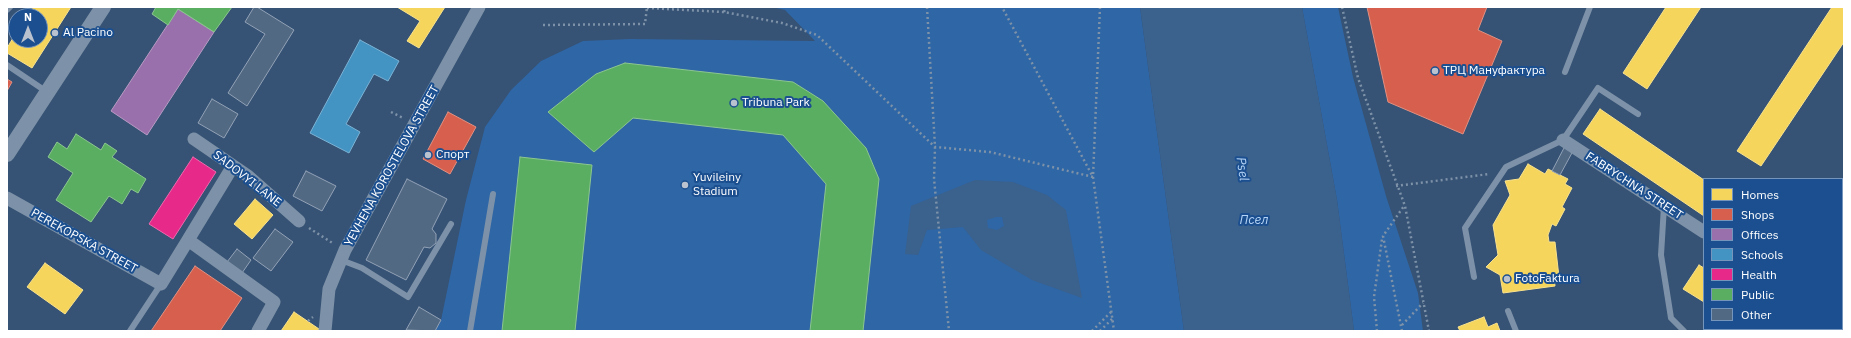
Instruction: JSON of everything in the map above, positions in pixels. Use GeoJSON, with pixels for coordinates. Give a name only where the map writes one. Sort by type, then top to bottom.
{"type":"FeatureCollection","features":[{"type":"Feature","properties":{"kind":"street"},"geometry":{"type":"LineString","coordinates":[[7,154],[103,7]]}},
{"type":"Feature","properties":{"kind":"street","name":"YEVHENA KOROSTELOVA STREET"},"geometry":{"type":"LineString","coordinates":[[324,331],[329,288],[341,260],[479,7]]}},
{"type":"Feature","properties":{"kind":"street","name":"SADOVYI LANE"},"geometry":{"type":"LineString","coordinates":[[194,139],[248,176],[299,221]]}},
{"type":"Feature","properties":{"kind":"street","name":"FABRYCHNA STREET"},"geometry":{"type":"LineString","coordinates":[[1563,140],[1703,231]]}},
{"type":"Feature","properties":{"kind":"street"},"geometry":{"type":"LineString","coordinates":[[160,284],[233,166]]}},
{"type":"Feature","properties":{"kind":"street","name":"PEREKOPSKA STREET"},"geometry":{"type":"LineString","coordinates":[[7,198],[160,284]]}},
{"type":"Feature","properties":{"kind":"street"},"geometry":{"type":"LineString","coordinates":[[188,240],[274,302],[258,331]]}},
{"type":"Feature","properties":{"kind":"lane"},"geometry":{"type":"LineString","coordinates":[[7,10],[10,7]]}},
{"type":"Feature","properties":{"kind":"lane"},"geometry":{"type":"LineString","coordinates":[[1565,72],[1590,7]]}},
{"type":"Feature","properties":{"kind":"lane"},"geometry":{"type":"LineString","coordinates":[[7,65],[48,92]]}},
{"type":"Feature","properties":{"kind":"lane"},"geometry":{"type":"LineString","coordinates":[[1474,277],[1465,228],[1506,166],[1563,140],[1598,88],[1638,114]]}},
{"type":"Feature","properties":{"kind":"lane"},"geometry":{"type":"LineString","coordinates":[[470,331],[493,194]]}},
{"type":"Feature","properties":{"kind":"lane"},"geometry":{"type":"LineString","coordinates":[[1664,206],[1661,255],[1671,318],[1684,331]]}},
{"type":"Feature","properties":{"kind":"lane"},"geometry":{"type":"LineString","coordinates":[[341,260],[362,268],[408,297],[451,224]]}},
{"type":"Feature","properties":{"kind":"lane"},"geometry":{"type":"LineString","coordinates":[[130,331],[160,284]]}},
{"type":"Feature","properties":{"kind":"lane"},"geometry":{"type":"LineString","coordinates":[[1508,311],[1516,331]]}},
{"type":"Feature","properties":{"kind":"path"},"geometry":{"type":"LineString","coordinates":[[724,12],[726,7]]}},
{"type":"Feature","properties":{"kind":"path"},"geometry":{"type":"LineString","coordinates":[[927,7],[936,147],[934,179],[941,237],[949,331]]}},
{"type":"Feature","properties":{"kind":"path"},"geometry":{"type":"LineString","coordinates":[[1002,7],[1093,177]]}},
{"type":"Feature","properties":{"kind":"path"},"geometry":{"type":"LineString","coordinates":[[1100,7],[1093,177],[1114,331]]}},
{"type":"Feature","properties":{"kind":"path"},"geometry":{"type":"LineString","coordinates":[[1342,7],[1358,78],[1396,186],[1405,206],[1429,331]]}},
{"type":"Feature","properties":{"kind":"path"},"geometry":{"type":"LineString","coordinates":[[543,25],[645,24],[647,8],[724,12],[782,23],[817,35],[936,147],[990,152],[1093,177]]}},
{"type":"Feature","properties":{"kind":"path"},"geometry":{"type":"LineString","coordinates":[[1396,186],[1487,174],[1506,166]]}},
{"type":"Feature","properties":{"kind":"path"},"geometry":{"type":"LineString","coordinates":[[1377,331],[1374,297],[1383,236],[1405,206]]}},
{"type":"Feature","properties":{"kind":"path"},"geometry":{"type":"LineString","coordinates":[[299,221],[332,243]]}},
{"type":"Feature","properties":{"kind":"path"},"geometry":{"type":"LineString","coordinates":[[1383,236],[1402,331]]}},
{"type":"Feature","properties":{"kind":"path"},"geometry":{"type":"LineString","coordinates":[[1401,325],[1424,302]]}},
{"type":"Feature","properties":{"kind":"path"},"geometry":{"type":"LineString","coordinates":[[1092,331],[1111,312]]}},
{"type":"Feature","properties":{"kind":"path"},"geometry":{"type":"LineString","coordinates":[[308,321],[312,317]]}},
{"type":"Feature","properties":{"kind":"path"},"geometry":{"type":"LineString","coordinates":[[1100,331],[1112,319]]}},
{"type":"Feature","properties":{"kind":"shaded area"},"geometry":{"type":"Polygon","coordinates":[[[772,7],[1140,7],[1184,331],[435,331],[441,320],[466,200],[485,127],[511,90],[541,61],[583,41],[630,39],[815,41],[785,10],[772,7]]]}},
{"type":"Feature","properties":{"kind":"shaded area"},"geometry":{"type":"Polygon","coordinates":[[[1302,7],[1338,7],[1353,77],[1386,196],[1418,293],[1423,331],[1354,331],[1337,200],[1302,7]]]}},
{"type":"Feature","properties":{"kind":"water","name":"Псел"},"geometry":{"type":"Polygon","coordinates":[[[1140,7],[1302,7],[1337,200],[1354,331],[1184,331],[1140,7]]]}},
{"type":"Feature","properties":{"kind":"water"},"geometry":{"type":"Polygon","coordinates":[[[975,180],[1013,182],[1047,195],[1066,210],[1082,298],[1032,280],[981,250],[963,227],[927,230],[918,255],[905,254],[911,206],[975,180]],[[1002,217],[987,220],[988,228],[997,230],[1004,226],[1002,217]]]}},
{"type":"Feature","properties":{"kind":"building: Homes"},"geometry":{"type":"Polygon","coordinates":[[[71,7],[48,43],[48,8],[32,8],[71,7]]]}},
{"type":"Feature","properties":{"kind":"building: Homes"},"geometry":{"type":"Polygon","coordinates":[[[397,7],[445,7],[419,48],[407,41],[420,21],[397,7]]]}},
{"type":"Feature","properties":{"kind":"building: Homes"},"geometry":{"type":"Polygon","coordinates":[[[1666,7],[1701,7],[1647,89],[1623,73],[1666,7]]]}},
{"type":"Feature","properties":{"kind":"building: Homes"},"geometry":{"type":"Polygon","coordinates":[[[1832,7],[1844,7],[1844,42],[1761,166],[1737,151],[1832,7]]]}},
{"type":"Feature","properties":{"kind":"building: Homes"},"geometry":{"type":"Polygon","coordinates":[[[8,46],[8,48],[45,48],[32,68],[7,53],[8,46]]]}},
{"type":"Feature","properties":{"kind":"building: Homes"},"geometry":{"type":"Polygon","coordinates":[[[1600,109],[1703,179],[1703,215],[1583,134],[1600,109]]]}},
{"type":"Feature","properties":{"kind":"building: Homes"},"geometry":{"type":"Polygon","coordinates":[[[1528,164],[1545,174],[1548,169],[1568,179],[1565,184],[1572,188],[1562,207],[1565,209],[1556,226],[1552,224],[1548,235],[1549,242],[1555,242],[1559,277],[1554,277],[1555,286],[1503,293],[1500,275],[1486,267],[1498,255],[1493,225],[1510,195],[1505,181],[1519,179],[1528,164]]]}},
{"type":"Feature","properties":{"kind":"building: Homes"},"geometry":{"type":"Polygon","coordinates":[[[255,199],[273,215],[252,239],[234,224],[255,199]]]}},
{"type":"Feature","properties":{"kind":"building: Homes"},"geometry":{"type":"Polygon","coordinates":[[[45,263],[83,290],[65,314],[27,287],[45,263]]]}},
{"type":"Feature","properties":{"kind":"building: Homes"},"geometry":{"type":"Polygon","coordinates":[[[1699,265],[1703,267],[1703,301],[1683,289],[1699,265]]]}},
{"type":"Feature","properties":{"kind":"building: Homes"},"geometry":{"type":"Polygon","coordinates":[[[294,312],[319,329],[318,331],[281,331],[294,312]]]}},
{"type":"Feature","properties":{"kind":"building: Homes"},"geometry":{"type":"Polygon","coordinates":[[[1484,317],[1488,327],[1497,323],[1500,331],[1460,331],[1458,327],[1484,317]]]}},
{"type":"Feature","properties":{"kind":"building: Homes"},"geometry":{"type":"Polygon","coordinates":[[[1746,330],[1799,331],[1747,331],[1746,330]]]}},
{"type":"Feature","properties":{"kind":"building: Shops","name":"ТРЦ Мануфактура"},"geometry":{"type":"Polygon","coordinates":[[[1367,7],[1487,7],[1478,30],[1502,41],[1463,134],[1388,102],[1367,7]]]}},
{"type":"Feature","properties":{"kind":"building: Shops"},"geometry":{"type":"Polygon","coordinates":[[[7,79],[12,82],[7,91],[7,79]]]}},
{"type":"Feature","properties":{"kind":"building: Shops"},"geometry":{"type":"Polygon","coordinates":[[[448,112],[476,127],[450,174],[423,159],[448,112]]]}},
{"type":"Feature","properties":{"kind":"building: Shops"},"geometry":{"type":"Polygon","coordinates":[[[195,266],[242,298],[220,331],[151,331],[195,266]]]}},
{"type":"Feature","properties":{"kind":"building: Offices"},"geometry":{"type":"Polygon","coordinates":[[[178,9],[214,32],[147,135],[111,111],[178,9]]]}},
{"type":"Feature","properties":{"kind":"building: Schools"},"geometry":{"type":"Polygon","coordinates":[[[360,40],[399,61],[388,81],[374,74],[346,124],[360,132],[349,153],[310,133],[360,40]]]}},
{"type":"Feature","properties":{"kind":"building: Schools"},"geometry":{"type":"Polygon","coordinates":[[[1844,202],[1844,222],[1843,222],[1844,202]]]}},
{"type":"Feature","properties":{"kind":"building: Health"},"geometry":{"type":"Polygon","coordinates":[[[193,157],[216,172],[173,239],[149,224],[193,157]]]}},
{"type":"Feature","properties":{"kind":"building: Public"},"geometry":{"type":"Polygon","coordinates":[[[156,7],[232,7],[214,32],[178,9],[168,25],[152,14],[156,7]]]}},
{"type":"Feature","properties":{"kind":"building: Public"},"geometry":{"type":"Polygon","coordinates":[[[625,63],[793,82],[823,101],[866,148],[879,179],[863,331],[810,331],[826,184],[783,135],[633,118],[594,152],[548,112],[596,74],[625,63]]]}},
{"type":"Feature","properties":{"kind":"building: Public"},"geometry":{"type":"Polygon","coordinates":[[[76,134],[101,150],[105,143],[117,151],[112,157],[146,179],[138,193],[131,189],[122,204],[109,196],[91,222],[56,200],[73,173],[48,157],[57,142],[67,149],[76,134]]]}},
{"type":"Feature","properties":{"kind":"building: Public"},"geometry":{"type":"Polygon","coordinates":[[[520,157],[592,165],[575,331],[502,331],[520,157]]]}},
{"type":"Feature","properties":{"kind":"building: Other"},"geometry":{"type":"Polygon","coordinates":[[[254,7],[257,7],[294,30],[247,106],[228,93],[265,34],[245,22],[254,7]]]}},
{"type":"Feature","properties":{"kind":"building: Other"},"geometry":{"type":"Polygon","coordinates":[[[212,99],[238,114],[224,138],[198,123],[212,99]]]}},
{"type":"Feature","properties":{"kind":"building: Other"},"geometry":{"type":"Polygon","coordinates":[[[1565,146],[1573,151],[1560,175],[1552,171],[1565,146]]]}},
{"type":"Feature","properties":{"kind":"building: Other"},"geometry":{"type":"Polygon","coordinates":[[[306,171],[336,186],[322,211],[293,196],[306,171]]]}},
{"type":"Feature","properties":{"kind":"building: Other"},"geometry":{"type":"Polygon","coordinates":[[[407,179],[447,199],[432,229],[436,234],[436,243],[430,248],[424,247],[406,280],[366,260],[407,179]]]}},
{"type":"Feature","properties":{"kind":"building: Other"},"geometry":{"type":"Polygon","coordinates":[[[275,229],[293,242],[271,271],[253,258],[275,229]]]}},
{"type":"Feature","properties":{"kind":"building: Other"},"geometry":{"type":"Polygon","coordinates":[[[237,249],[251,260],[242,273],[227,262],[237,249]]]}},
{"type":"Feature","properties":{"kind":"building: Other"},"geometry":{"type":"Polygon","coordinates":[[[419,307],[441,320],[435,331],[406,330],[419,307]]]}},
{"type":"Feature","properties":{"kind":"place","name":"Al Pacino"},"geometry":{"type":"Point","coordinates":[55,33]}},
{"type":"Feature","properties":{"kind":"place","name":"ТРЦ Мануфактура"},"geometry":{"type":"Point","coordinates":[1435,71]}},
{"type":"Feature","properties":{"kind":"place","name":"Tribuna Park"},"geometry":{"type":"Point","coordinates":[734,103]}},
{"type":"Feature","properties":{"kind":"place","name":"Спорт"},"geometry":{"type":"Point","coordinates":[428,155]}},
{"type":"Feature","properties":{"kind":"place","name":"Yuvileiny Stadium"},"geometry":{"type":"Point","coordinates":[685,185]}},
{"type":"Feature","properties":{"kind":"place","name":"FotoFaktura"},"geometry":{"type":"Point","coordinates":[1507,279]}},
{"type":"Feature","properties":{"kind":"water label","name":"Psel"},"geometry":{"type":"Point","coordinates":[1242,169]}}]}
